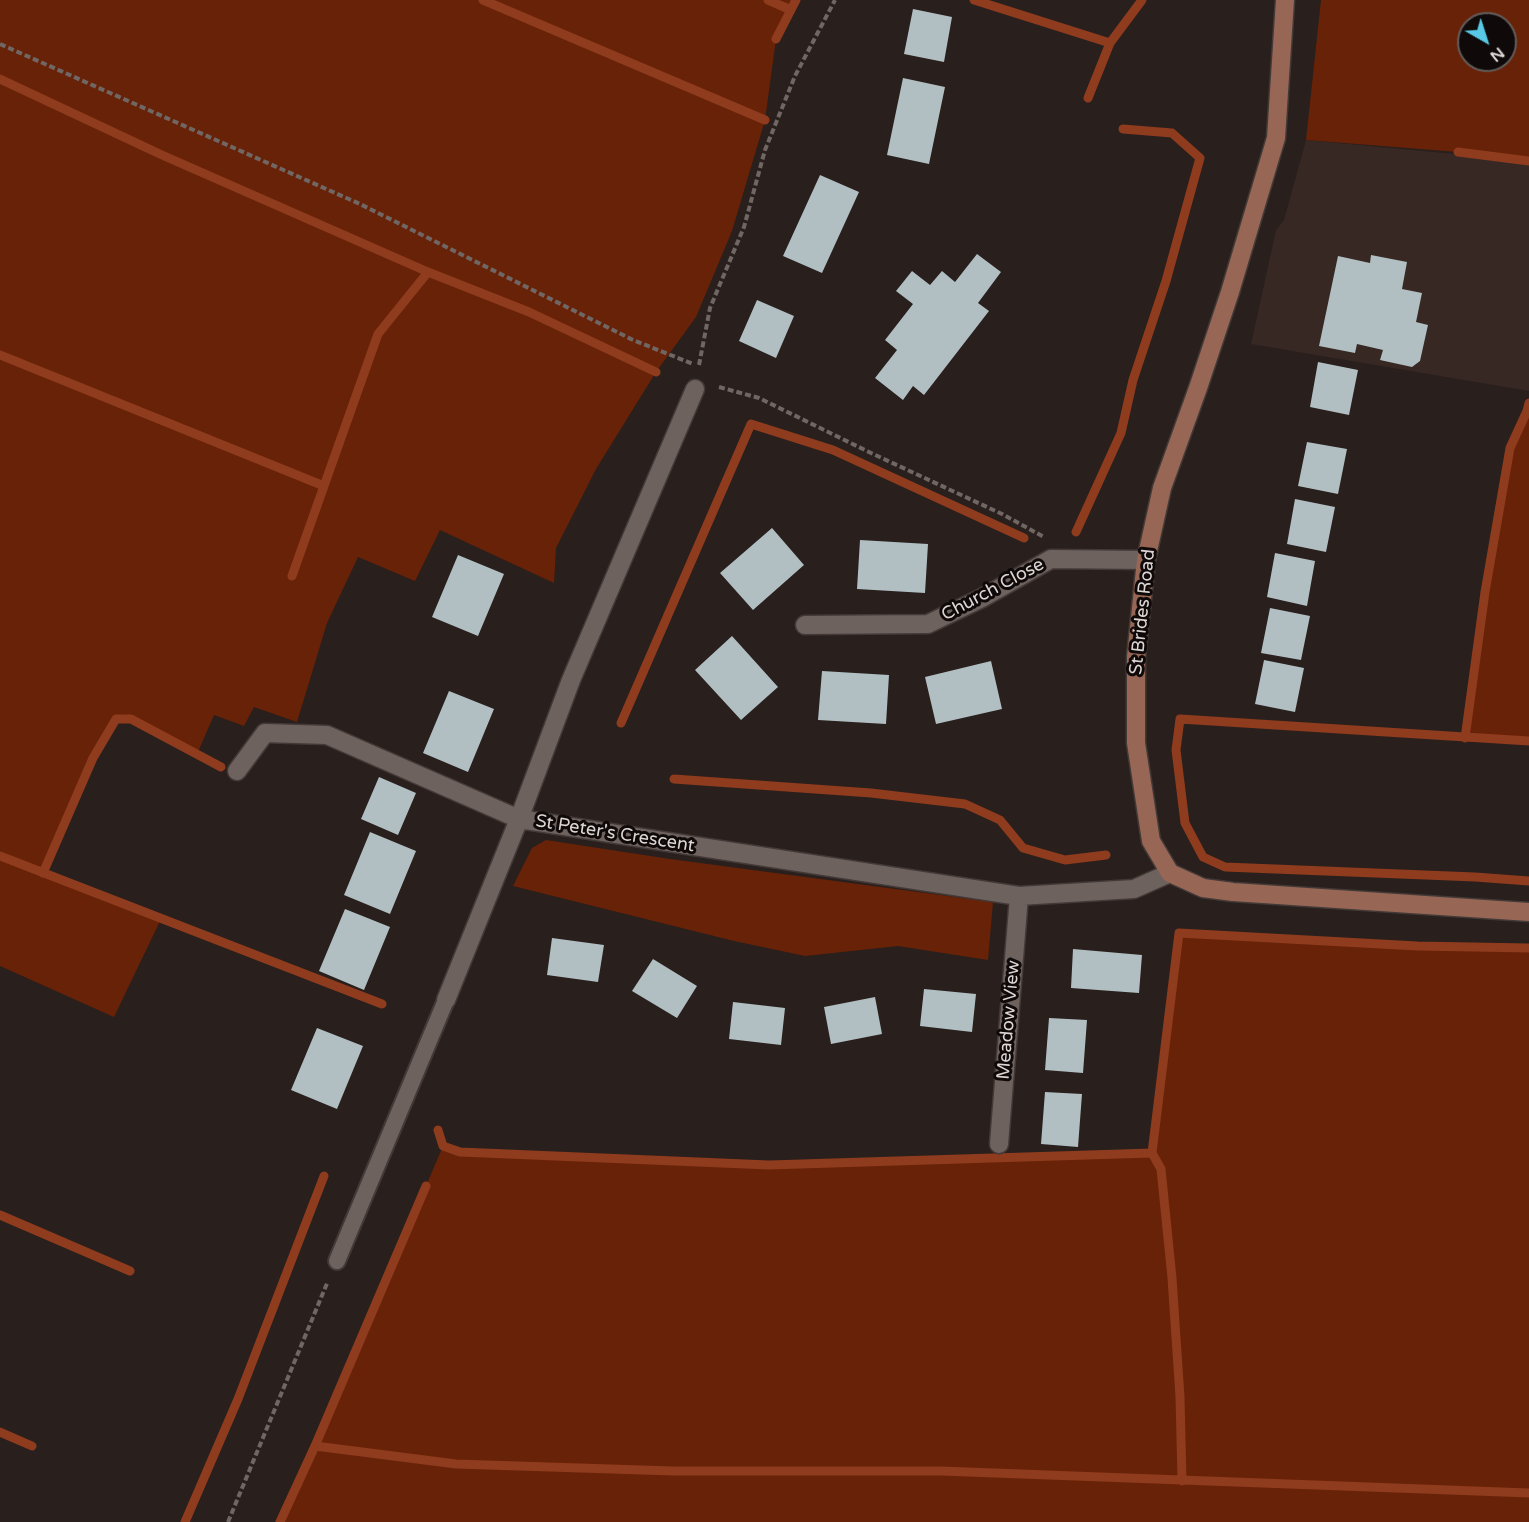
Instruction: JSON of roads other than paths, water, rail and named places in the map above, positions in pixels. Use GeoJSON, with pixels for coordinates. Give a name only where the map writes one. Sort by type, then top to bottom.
{"type":"FeatureCollection","features":[{"type":"Feature","properties":{"kind":"main road","name":"St Brides Road"},"geometry":{"type":"LineString","coordinates":[[1170,873],[1151,842],[1136,743],[1136,657],[1146,560],[1162,488],[1230,292],[1276,138],[1286,0]]}},
{"type":"Feature","properties":{"kind":"main road"},"geometry":{"type":"LineString","coordinates":[[1170,873],[1203,888],[1233,892],[1529,912]]}},
{"type":"Feature","properties":{"kind":"street","name":"St Peter's Crescent"},"geometry":{"type":"LineString","coordinates":[[696,384],[571,680],[519,819],[1019,896],[1134,890],[1170,873]]}},
{"type":"Feature","properties":{"kind":"street","name":"Church Close"},"geometry":{"type":"LineString","coordinates":[[805,625],[928,624],[982,598],[1051,559],[1146,560]]}},
{"type":"Feature","properties":{"kind":"street"},"geometry":{"type":"LineString","coordinates":[[237,771],[266,733],[327,735],[519,819],[446,1000]]}},
{"type":"Feature","properties":{"kind":"street","name":"Meadow View"},"geometry":{"type":"LineString","coordinates":[[999,1144],[1019,896]]}},
{"type":"Feature","properties":{"kind":"lane"},"geometry":{"type":"LineString","coordinates":[[337,1261],[446,1000]]}},
{"type":"Feature","properties":{"kind":"waterway"},"geometry":{"type":"LineString","coordinates":[[483,0],[765,120]]}},
{"type":"Feature","properties":{"kind":"waterway"},"geometry":{"type":"LineString","coordinates":[[768,0],[791,10]]}},
{"type":"Feature","properties":{"kind":"waterway"},"geometry":{"type":"LineString","coordinates":[[776,39],[796,0]]}},
{"type":"Feature","properties":{"kind":"waterway"},"geometry":{"type":"LineString","coordinates":[[974,0],[1110,43]]}},
{"type":"Feature","properties":{"kind":"waterway"},"geometry":{"type":"LineString","coordinates":[[1088,98],[1110,43],[1142,0]]}},
{"type":"Feature","properties":{"kind":"waterway"},"geometry":{"type":"LineString","coordinates":[[0,79],[162,155],[428,272],[529,312],[656,372]]}},
{"type":"Feature","properties":{"kind":"waterway"},"geometry":{"type":"LineString","coordinates":[[1076,532],[1121,433],[1133,380],[1166,281],[1200,158],[1172,133],[1123,129]]}},
{"type":"Feature","properties":{"kind":"waterway"},"geometry":{"type":"LineString","coordinates":[[1458,152],[1529,161]]}},
{"type":"Feature","properties":{"kind":"waterway"},"geometry":{"type":"LineString","coordinates":[[292,576],[378,334],[428,272]]}},
{"type":"Feature","properties":{"kind":"waterway"},"geometry":{"type":"LineString","coordinates":[[0,355],[324,486]]}},
{"type":"Feature","properties":{"kind":"waterway"},"geometry":{"type":"LineString","coordinates":[[1465,738],[1485,592],[1510,448],[1529,403]]}},
{"type":"Feature","properties":{"kind":"waterway"},"geometry":{"type":"LineString","coordinates":[[621,723],[751,424],[833,450],[1024,538]]}},
{"type":"Feature","properties":{"kind":"waterway"},"geometry":{"type":"LineString","coordinates":[[43,873],[93,758],[116,719],[131,719],[221,767]]}},
{"type":"Feature","properties":{"kind":"waterway"},"geometry":{"type":"LineString","coordinates":[[1529,741],[1180,719],[1176,750],[1185,823],[1203,857],[1225,867],[1529,881]]}},
{"type":"Feature","properties":{"kind":"waterway"},"geometry":{"type":"LineString","coordinates":[[674,779],[871,793],[965,804],[1000,820],[1023,848],[1065,860],[1106,855]]}},
{"type":"Feature","properties":{"kind":"waterway"},"geometry":{"type":"LineString","coordinates":[[0,856],[382,1004]]}},
{"type":"Feature","properties":{"kind":"waterway"},"geometry":{"type":"LineString","coordinates":[[1182,1481],[1180,1397],[1172,1278],[1161,1169],[1152,1153],[1179,933],[1417,946],[1529,948]]}},
{"type":"Feature","properties":{"kind":"waterway"},"geometry":{"type":"LineString","coordinates":[[438,1130],[443,1146],[460,1152],[769,1165],[1152,1153]]}},
{"type":"Feature","properties":{"kind":"waterway"},"geometry":{"type":"LineString","coordinates":[[185,1522],[238,1399],[324,1176]]}},
{"type":"Feature","properties":{"kind":"waterway"},"geometry":{"type":"LineString","coordinates":[[280,1522],[315,1446],[426,1186]]}},
{"type":"Feature","properties":{"kind":"waterway"},"geometry":{"type":"LineString","coordinates":[[0,1215],[130,1271]]}},
{"type":"Feature","properties":{"kind":"waterway"},"geometry":{"type":"LineString","coordinates":[[0,1432],[32,1446]]}},
{"type":"Feature","properties":{"kind":"waterway"},"geometry":{"type":"LineString","coordinates":[[315,1446],[456,1464],[673,1471],[941,1471],[1529,1493]]}}]}
